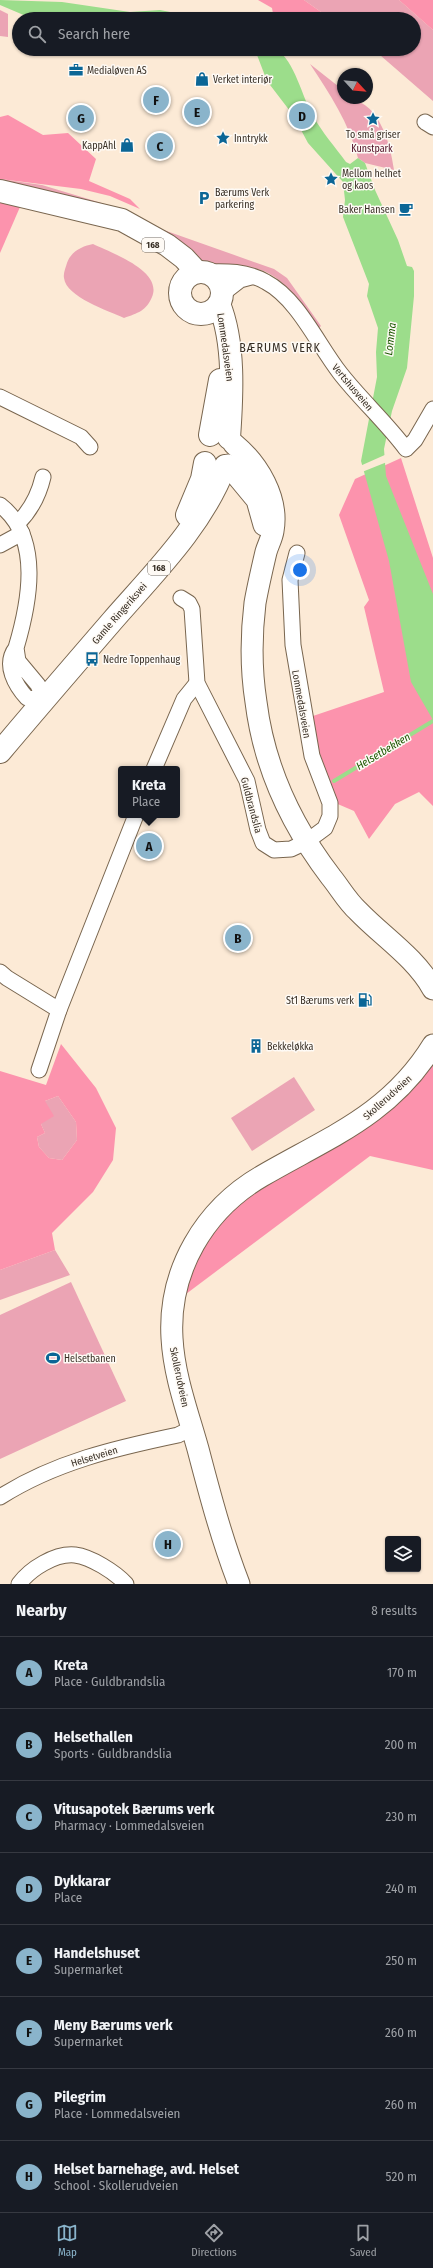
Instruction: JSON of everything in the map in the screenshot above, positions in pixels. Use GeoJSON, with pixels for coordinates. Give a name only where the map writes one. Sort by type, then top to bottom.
{"type":"FeatureCollection","features":[{"type":"Feature","properties":{"kind":"main road","name":"168"},"geometry":{"type":"LineString","coordinates":[[0,191],[122,220],[157,238],[200,272],[213,276],[220,284],[215,304],[195,314],[187,309],[182,302],[176,279],[164,256],[144,239],[104,216]]}},
{"type":"Feature","properties":{"kind":"main road"},"geometry":{"type":"LineString","coordinates":[[180,294],[184,280],[200,272]]}},
{"type":"Feature","properties":{"kind":"main road","name":"Lommedalsveien"},"geometry":{"type":"LineString","coordinates":[[215,304],[224,316],[230,361],[231,386],[222,452]]}},
{"type":"Feature","properties":{"kind":"main road"},"geometry":{"type":"LineString","coordinates":[[222,452],[257,500],[263,518],[266,551],[252,632],[256,704],[261,734],[271,769],[287,806],[306,842],[349,902],[419,968],[433,989]]}},
{"type":"Feature","properties":{"kind":"main road","name":"Gamle Ringeriksvei"},"geometry":{"type":"LineString","coordinates":[[0,730],[36,694],[134,584],[175,535],[189,511],[202,479],[222,452]]}},
{"type":"Feature","properties":{"kind":"main road","name":"Gamle Ringeriksvei"},"geometry":{"type":"LineString","coordinates":[[0,752],[36,694]]}},
{"type":"Feature","properties":{"kind":"main road"},"geometry":{"type":"LineString","coordinates":[[331,877],[383,919],[433,969]]}},
{"type":"Feature","properties":{"kind":"main road","name":"Skollerudveien"},"geometry":{"type":"LineString","coordinates":[[240,1584],[222,1537],[175,1361],[172,1316],[174,1297],[185,1262],[200,1232],[215,1212],[240,1190],[262,1176],[354,1125],[385,1102],[427,1062],[433,1045]]}},
{"type":"Feature","properties":{"kind":"street","name":"Vertshusveien"},"geometry":{"type":"LineString","coordinates":[[200,272],[229,271],[266,281],[280,292],[293,305],[328,358],[367,405],[396,435],[406,449],[415,440],[433,409]]}},
{"type":"Feature","properties":{"kind":"street"},"geometry":{"type":"LineString","coordinates":[[215,304],[240,280],[251,277]]}},
{"type":"Feature","properties":{"kind":"street"},"geometry":{"type":"LineString","coordinates":[[0,397],[81,437],[90,447]]}},
{"type":"Feature","properties":{"kind":"street"},"geometry":{"type":"LineString","coordinates":[[0,545],[20,528],[39,493],[43,477]]}},
{"type":"Feature","properties":{"kind":"street"},"geometry":{"type":"LineString","coordinates":[[0,505],[20,528],[27,552],[29,597],[16,648],[18,661],[36,694]]}},
{"type":"Feature","properties":{"kind":"street","name":"Lommedalsveien"},"geometry":{"type":"LineString","coordinates":[[297,553],[290,580],[293,645],[312,756],[330,803],[330,816],[325,828],[306,842]]}},
{"type":"Feature","properties":{"kind":"street","name":"Guldbrandslia"},"geometry":{"type":"LineString","coordinates":[[181,598],[189,603],[192,609],[197,683],[247,781],[258,830],[263,843],[274,850],[291,849],[306,842]]}},
{"type":"Feature","properties":{"kind":"street"},"geometry":{"type":"LineString","coordinates":[[155,766],[184,699],[197,683]]}},
{"type":"Feature","properties":{"kind":"street"},"geometry":{"type":"LineString","coordinates":[[39,1070],[59,1010],[135,818]]}},
{"type":"Feature","properties":{"kind":"street"},"geometry":{"type":"LineString","coordinates":[[0,972],[59,1010]]}},
{"type":"Feature","properties":{"kind":"street","name":"Helsetveien"},"geometry":{"type":"LineString","coordinates":[[0,1497],[48,1471],[86,1456],[178,1435],[192,1428]]}},
{"type":"Feature","properties":{"kind":"street"},"geometry":{"type":"LineString","coordinates":[[19,1584],[27,1573],[41,1565],[56,1558],[75,1555],[103,1568],[126,1584]]}},
{"type":"Feature","properties":{"kind":"green space"},"geometry":{"type":"Polygon","coordinates":[[[304,0],[399,0],[413,12],[321,12],[304,0]]]}},
{"type":"Feature","properties":{"kind":"green space"},"geometry":{"type":"Polygon","coordinates":[[[0,10],[8,14],[8,37],[0,36],[0,10]]]}},
{"type":"Feature","properties":{"kind":"green space"},"geometry":{"type":"Polygon","coordinates":[[[421,19],[433,30],[433,101],[381,56],[421,56],[421,19]]]}},
{"type":"Feature","properties":{"kind":"green space","name":"Kunstpark"},"geometry":{"type":"Polygon","coordinates":[[[310,64],[337,85],[337,104],[363,104],[373,113],[385,134],[394,170],[365,163],[358,158],[350,133],[332,98],[310,64]]]}},
{"type":"Feature","properties":{"kind":"green space"},"geometry":{"type":"Polygon","coordinates":[[[0,179],[42,185],[108,205],[158,228],[274,269],[287,278],[321,326],[318,329],[299,301],[283,283],[264,271],[246,267],[201,263],[0,181],[0,179]]]}},
{"type":"Feature","properties":{"kind":"green space"},"geometry":{"type":"Polygon","coordinates":[[[93,244],[134,264],[150,279],[153,288],[152,297],[150,302],[137,313],[124,318],[80,297],[67,285],[64,274],[71,255],[85,246],[93,244]]]}},
{"type":"Feature","properties":{"kind":"green space"},"geometry":{"type":"Polygon","coordinates":[[[294,1077],[315,1110],[252,1151],[231,1118],[294,1077]]]}},
{"type":"Feature","properties":{"kind":"green space"},"geometry":{"type":"Polygon","coordinates":[[[58,1096],[76,1122],[77,1140],[62,1160],[49,1158],[39,1147],[37,1137],[45,1133],[41,1124],[45,1101],[58,1096]]]}},
{"type":"Feature","properties":{"kind":"green space"},"geometry":{"type":"Polygon","coordinates":[[[55,1250],[70,1275],[0,1300],[0,1270],[55,1250]]]}},
{"type":"Feature","properties":{"kind":"green space","name":"Helsetbanen"},"geometry":{"type":"Polygon","coordinates":[[[71,1282],[126,1401],[0,1459],[0,1315],[71,1282]]]}},
{"type":"Feature","properties":{"kind":"shaded area"},"geometry":{"type":"Polygon","coordinates":[[[258,0],[304,0],[321,12],[273,12],[272,8],[258,0]]]}},
{"type":"Feature","properties":{"kind":"shaded area"},"geometry":{"type":"Polygon","coordinates":[[[399,0],[433,0],[433,30],[421,19],[421,12],[413,12],[399,0]]]}},
{"type":"Feature","properties":{"kind":"shaded area"},"geometry":{"type":"Polygon","coordinates":[[[8,115],[43,135],[68,133],[96,159],[89,181],[130,199],[140,209],[110,196],[81,189],[0,179],[0,117],[8,115]]]}},
{"type":"Feature","properties":{"kind":"shaded area"},"geometry":{"type":"Polygon","coordinates":[[[0,201],[20,207],[0,253],[0,201]]]}},
{"type":"Feature","properties":{"kind":"shaded area"},"geometry":{"type":"Polygon","coordinates":[[[401,458],[433,558],[433,806],[419,792],[395,804],[369,839],[354,811],[333,802],[317,755],[310,717],[384,692],[364,607],[369,600],[339,515],[355,479],[401,458]]]}},
{"type":"Feature","properties":{"kind":"shaded area"},"geometry":{"type":"Polygon","coordinates":[[[61,1044],[96,1088],[116,1128],[113,1160],[93,1192],[52,1233],[55,1250],[0,1270],[0,1071],[46,1085],[61,1044]],[[58,1096],[45,1101],[54,1116],[41,1124],[45,1133],[37,1137],[39,1147],[49,1158],[62,1160],[77,1140],[76,1122],[58,1096]]]}},
{"type":"Feature","properties":{"kind":"shaded area"},"geometry":{"type":"Polygon","coordinates":[[[433,1062],[433,1170],[370,1156],[182,1297],[201,1232],[433,1062]]]}},
{"type":"Feature","properties":{"kind":"water"},"geometry":{"type":"Polygon","coordinates":[[[0,0],[62,2],[130,12],[16,12],[0,5],[0,0]]]}},
{"type":"Feature","properties":{"kind":"water"},"geometry":{"type":"Polygon","coordinates":[[[160,10],[170,12],[130,12],[160,10]]]}},
{"type":"Feature","properties":{"kind":"water","name":"Lomma"},"geometry":{"type":"Polygon","coordinates":[[[257,56],[284,56],[293,70],[309,108],[320,128],[346,162],[350,164],[358,158],[365,163],[375,190],[398,240],[407,266],[412,267],[414,271],[414,296],[407,368],[392,411],[384,449],[386,476],[433,594],[433,720],[411,682],[389,561],[361,461],[377,377],[376,352],[378,328],[367,296],[369,284],[343,217],[345,200],[343,182],[308,143],[293,115],[267,81],[257,56]]]}},
{"type":"Feature","properties":{"kind":"pier"},"geometry":{"type":"Polygon","coordinates":[[[387,454],[387,462],[362,472],[360,466],[387,454]]]}},
{"type":"Feature","properties":{"kind":"waterway","name":"Helsetbekken"},"geometry":{"type":"LineString","coordinates":[[334,781],[433,721]]}},
{"type":"Feature","properties":{"kind":"place","name":"Medialøven AS"},"geometry":{"type":"Point","coordinates":[76,70]}},
{"type":"Feature","properties":{"kind":"place","name":"Verket interiør"},"geometry":{"type":"Point","coordinates":[202,79]}},
{"type":"Feature","properties":{"kind":"place","name":"Meny Bærums verk"},"geometry":{"type":"Point","coordinates":[156,100]}},
{"type":"Feature","properties":{"kind":"place","name":"Handelshuset"},"geometry":{"type":"Point","coordinates":[197,112]}},
{"type":"Feature","properties":{"kind":"place","name":"Dykkarar"},"geometry":{"type":"Point","coordinates":[302,116]}},
{"type":"Feature","properties":{"kind":"place","name":"Pilegrim"},"geometry":{"type":"Point","coordinates":[81,118]}},
{"type":"Feature","properties":{"kind":"place","name":"To små griser"},"geometry":{"type":"Point","coordinates":[373,119]}},
{"type":"Feature","properties":{"kind":"place","name":"Inntrykk"},"geometry":{"type":"Point","coordinates":[223,138]}},
{"type":"Feature","properties":{"kind":"place","name":"KappAhl"},"geometry":{"type":"Point","coordinates":[127,145]}},
{"type":"Feature","properties":{"kind":"place","name":"Vitusapotek Bærums verk"},"geometry":{"type":"Point","coordinates":[160,146]}},
{"type":"Feature","properties":{"kind":"place","name":"Mellom helhet og kaos"},"geometry":{"type":"Point","coordinates":[331,179]}},
{"type":"Feature","properties":{"kind":"place","name":"Bærums Verk parkering"},"geometry":{"type":"Point","coordinates":[204,198]}},
{"type":"Feature","properties":{"kind":"place","name":"Baker Hansen"},"geometry":{"type":"Point","coordinates":[406,209]}},
{"type":"Feature","properties":{"kind":"place","name":"Nedre Toppenhaug"},"geometry":{"type":"Point","coordinates":[92,659]}},
{"type":"Feature","properties":{"kind":"place","name":"Kreta"},"geometry":{"type":"Point","coordinates":[149,846]}},
{"type":"Feature","properties":{"kind":"place","name":"Helsethallen"},"geometry":{"type":"Point","coordinates":[238,938]}},
{"type":"Feature","properties":{"kind":"place","name":"St1 Bærums verk"},"geometry":{"type":"Point","coordinates":[365,1000]}},
{"type":"Feature","properties":{"kind":"place","name":"Bekkeløkka"},"geometry":{"type":"Point","coordinates":[256,1046]}},
{"type":"Feature","properties":{"kind":"place","name":"Helsetbanen"},"geometry":{"type":"Point","coordinates":[53,1358]}},
{"type":"Feature","properties":{"kind":"place","name":"Helset barnehage, avd. Helset"},"geometry":{"type":"Point","coordinates":[168,1544]}},
{"type":"Feature","properties":{"kind":"district","name":"BÆRUMS VERK"},"geometry":{"type":"Point","coordinates":[280,348]}}]}
